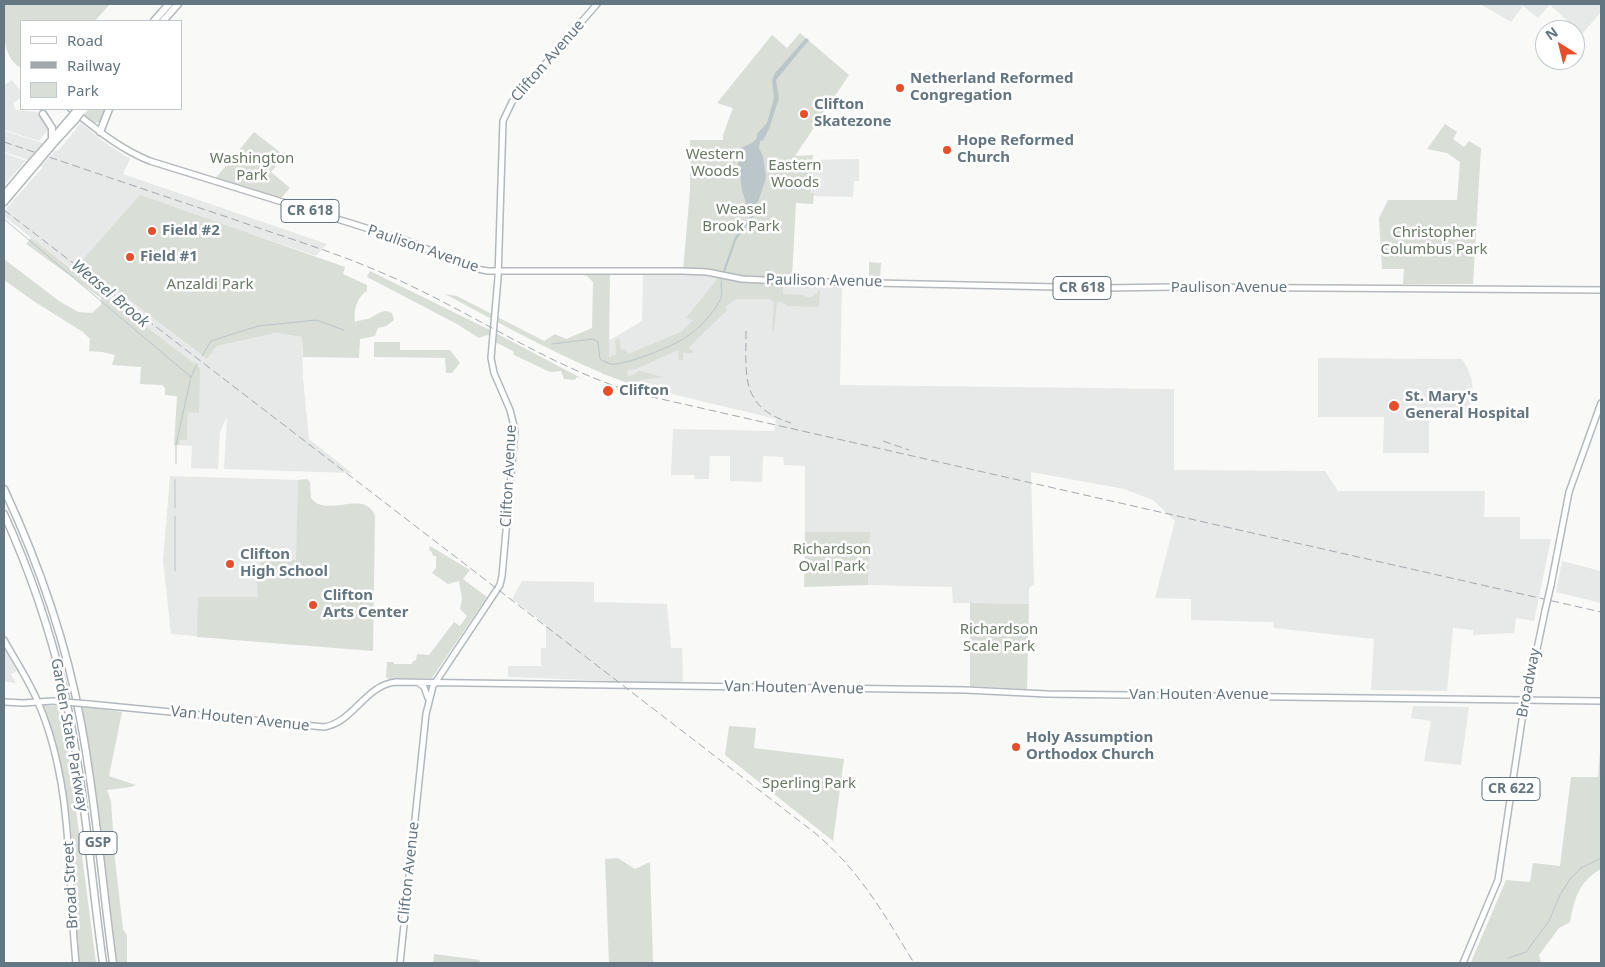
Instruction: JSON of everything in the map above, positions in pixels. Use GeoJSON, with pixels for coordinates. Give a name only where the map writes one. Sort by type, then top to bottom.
{"type":"FeatureCollection","features":[{"type":"Feature","properties":{"kind":"highway"},"geometry":{"type":"LineString","coordinates":[[155,20],[169,4]]}},
{"type":"Feature","properties":{"kind":"highway"},"geometry":{"type":"LineString","coordinates":[[164,20],[178,4]]}},
{"type":"Feature","properties":{"kind":"highway"},"geometry":{"type":"LineString","coordinates":[[100,132],[109,110]]}},
{"type":"Feature","properties":{"kind":"highway"},"geometry":{"type":"LineString","coordinates":[[41,111],[53,130],[51,142]]}},
{"type":"Feature","properties":{"kind":"highway"},"geometry":{"type":"LineString","coordinates":[[51,142],[78,112]]}},
{"type":"Feature","properties":{"kind":"highway"},"geometry":{"type":"LineString","coordinates":[[5,198],[65,124],[78,112]]}},
{"type":"Feature","properties":{"kind":"highway"},"geometry":{"type":"LineString","coordinates":[[49,121],[60,125],[65,124]]}},
{"type":"Feature","properties":{"kind":"highway","name":"Garden State Parkway"},"geometry":{"type":"LineString","coordinates":[[4,489],[44,584],[62,639],[71,677],[85,748],[113,963]]}},
{"type":"Feature","properties":{"kind":"highway","name":"Garden State Parkway"},"geometry":{"type":"LineString","coordinates":[[4,514],[17,542],[35,591],[63,687],[75,750],[103,963]]}},
{"type":"Feature","properties":{"kind":"main road","name":"Clifton Avenue"},"geometry":{"type":"LineString","coordinates":[[400,963],[429,699],[436,683],[500,586],[502,576],[514,430],[510,410],[494,373],[491,358],[498,271],[502,130],[505,115],[512,102],[597,4]]}},
{"type":"Feature","properties":{"kind":"main road","name":"Paulison Avenue"},"geometry":{"type":"LineString","coordinates":[[78,112],[100,132],[125,149],[150,161],[405,240],[469,267],[498,271],[683,271],[783,281],[1081,288],[1601,290]]}},
{"type":"Feature","properties":{"kind":"main road","name":"Broadway"},"geometry":{"type":"LineString","coordinates":[[1463,963],[1498,880],[1526,700],[1551,585],[1563,518],[1569,492],[1601,403]]}},
{"type":"Feature","properties":{"kind":"main road","name":"Broad Street"},"geometry":{"type":"LineString","coordinates":[[4,640],[38,702],[55,756],[66,806],[76,963]]}},
{"type":"Feature","properties":{"kind":"main road","name":"Van Houten Avenue"},"geometry":{"type":"LineString","coordinates":[[4,702],[52,701],[89,704],[324,728],[342,720],[371,693],[384,684],[396,682],[1601,701]]}},
{"type":"Feature","properties":{"kind":"main road"},"geometry":{"type":"LineString","coordinates":[[418,682],[424,687],[429,699]]}},
{"type":"Feature","properties":{"kind":"shaded area"},"geometry":{"type":"Polygon","coordinates":[[[1480,4],[1601,4],[1601,12],[1585,31],[1585,20],[1567,20],[1550,5],[1538,18],[1523,6],[1511,22],[1480,4]]]}},
{"type":"Feature","properties":{"kind":"shaded area"},"geometry":{"type":"Polygon","coordinates":[[[806,38],[809,40],[776,80],[779,98],[769,129],[763,140],[760,141],[759,148],[763,157],[766,178],[753,217],[736,240],[725,272],[723,271],[735,237],[750,216],[742,190],[737,154],[741,148],[752,143],[757,138],[757,134],[767,123],[774,98],[772,80],[775,73],[806,38]]]}},
{"type":"Feature","properties":{"kind":"shaded area"},"geometry":{"type":"Polygon","coordinates":[[[12,80],[20,90],[20,99],[13,103],[16,110],[37,112],[47,125],[48,130],[39,141],[4,130],[4,85],[12,80]]]}},
{"type":"Feature","properties":{"kind":"shaded area"},"geometry":{"type":"Polygon","coordinates":[[[81,123],[104,142],[130,159],[123,174],[327,244],[316,256],[249,233],[79,264],[207,359],[217,346],[276,333],[302,337],[303,378],[309,439],[352,473],[224,469],[227,417],[220,432],[218,469],[191,468],[192,446],[179,445],[179,440],[187,440],[188,412],[199,412],[199,368],[4,216],[4,211],[43,167],[41,166],[56,150],[58,151],[81,123]]]}},
{"type":"Feature","properties":{"kind":"shaded area"},"geometry":{"type":"Polygon","coordinates":[[[4,131],[43,143],[28,160],[4,152],[4,131]]]}},
{"type":"Feature","properties":{"kind":"shaded area"},"geometry":{"type":"Polygon","coordinates":[[[4,153],[26,161],[4,185],[4,153]]]}},
{"type":"Feature","properties":{"kind":"shaded area"},"geometry":{"type":"Polygon","coordinates":[[[859,159],[859,181],[854,181],[853,197],[814,196],[814,194],[811,194],[813,160],[859,159]]]}},
{"type":"Feature","properties":{"kind":"shaded area"},"geometry":{"type":"Polygon","coordinates":[[[643,273],[700,273],[717,277],[715,281],[737,286],[842,287],[840,385],[1174,389],[1174,470],[1325,471],[1338,491],[1485,491],[1484,517],[1520,517],[1520,539],[1551,539],[1534,621],[1516,618],[1514,633],[1473,635],[1473,630],[1453,628],[1447,691],[1371,690],[1374,639],[1274,628],[1273,622],[1191,620],[1191,599],[1155,598],[1175,521],[1153,500],[1124,489],[1031,472],[1034,584],[1029,588],[1029,604],[953,603],[952,587],[868,585],[870,532],[805,532],[805,466],[784,465],[783,457],[763,456],[762,482],[730,481],[730,456],[710,456],[709,479],[695,479],[694,475],[671,475],[673,429],[774,431],[776,419],[643,387],[602,374],[609,356],[608,341],[642,321],[643,273]]]}},
{"type":"Feature","properties":{"kind":"shaded area","name":"St. Mary's General Hospital"},"geometry":{"type":"Polygon","coordinates":[[[1318,358],[1462,359],[1472,381],[1472,401],[1462,418],[1429,419],[1429,453],[1383,453],[1384,417],[1318,417],[1318,358]]]}},
{"type":"Feature","properties":{"kind":"shaded area","name":"Clifton High School"},"geometry":{"type":"Polygon","coordinates":[[[170,476],[298,480],[295,645],[171,634],[163,560],[170,476]]]}},
{"type":"Feature","properties":{"kind":"shaded area"},"geometry":{"type":"Polygon","coordinates":[[[1562,561],[1601,571],[1601,603],[1556,592],[1562,561]]]}},
{"type":"Feature","properties":{"kind":"shaded area"},"geometry":{"type":"Polygon","coordinates":[[[522,581],[594,582],[594,602],[667,604],[671,648],[682,648],[683,682],[508,677],[508,666],[541,666],[541,648],[546,648],[546,625],[512,599],[522,581]]]}},
{"type":"Feature","properties":{"kind":"shaded area"},"geometry":{"type":"Polygon","coordinates":[[[4,648],[17,671],[11,674],[16,683],[5,682],[4,648]]]}},
{"type":"Feature","properties":{"kind":"shaded area"},"geometry":{"type":"Polygon","coordinates":[[[1413,706],[1469,707],[1461,765],[1424,761],[1431,721],[1411,718],[1413,706]]]}},
{"type":"Feature","properties":{"kind":"green space"},"geometry":{"type":"Polygon","coordinates":[[[4,4],[110,4],[96,20],[20,20],[20,67],[9,56],[4,31],[4,4]]]}},
{"type":"Feature","properties":{"kind":"green space","name":"Weasel Brook Park"},"geometry":{"type":"Polygon","coordinates":[[[800,33],[849,75],[795,156],[813,155],[811,193],[814,193],[813,204],[796,203],[792,277],[747,279],[783,284],[783,294],[812,297],[820,290],[819,307],[788,306],[777,302],[774,331],[772,331],[774,302],[769,299],[736,299],[725,307],[727,310],[689,347],[694,353],[683,353],[683,360],[679,360],[678,350],[636,369],[628,370],[627,376],[639,371],[663,377],[640,380],[632,385],[561,354],[445,294],[457,296],[544,341],[555,334],[566,339],[592,328],[593,282],[587,276],[572,271],[610,270],[609,357],[616,355],[615,341],[619,338],[621,350],[625,349],[628,354],[681,332],[693,320],[686,318],[715,282],[717,275],[683,271],[690,190],[690,140],[723,140],[733,108],[717,103],[772,35],[787,48],[800,33]]]}},
{"type":"Feature","properties":{"kind":"green space"},"geometry":{"type":"Polygon","coordinates":[[[88,110],[106,110],[101,122],[94,123],[83,115],[88,110]]]}},
{"type":"Feature","properties":{"kind":"green space","name":"Christopher Columbus Park"},"geometry":{"type":"Polygon","coordinates":[[[1445,124],[1457,132],[1453,139],[1464,147],[1469,141],[1481,148],[1473,284],[1403,284],[1404,269],[1382,269],[1379,218],[1388,200],[1457,200],[1460,162],[1447,153],[1427,149],[1445,124]]]}},
{"type":"Feature","properties":{"kind":"green space","name":"Washington Park"},"geometry":{"type":"Polygon","coordinates":[[[254,132],[285,156],[271,172],[290,188],[281,198],[215,179],[254,132]]]}},
{"type":"Feature","properties":{"kind":"green space","name":"Anzaldi Park"},"geometry":{"type":"Polygon","coordinates":[[[140,195],[345,267],[343,274],[367,285],[367,291],[356,304],[355,322],[368,319],[385,311],[392,313],[394,320],[386,326],[378,328],[375,336],[360,339],[359,358],[303,357],[302,337],[276,333],[217,346],[207,359],[79,264],[140,195]]]}},
{"type":"Feature","properties":{"kind":"green space"},"geometry":{"type":"Polygon","coordinates":[[[31,238],[200,368],[199,413],[188,412],[187,440],[180,440],[179,445],[174,445],[177,396],[165,395],[165,388],[162,385],[140,384],[141,367],[112,365],[115,355],[89,351],[90,339],[83,332],[4,280],[4,259],[59,301],[78,312],[92,313],[101,305],[101,298],[26,244],[31,238]]]}},
{"type":"Feature","properties":{"kind":"green space"},"geometry":{"type":"Polygon","coordinates":[[[869,262],[881,263],[880,279],[869,279],[869,262]]]}},
{"type":"Feature","properties":{"kind":"green space"},"geometry":{"type":"Polygon","coordinates":[[[370,271],[492,331],[583,379],[577,377],[575,380],[564,379],[561,371],[550,372],[514,355],[513,351],[491,342],[491,336],[487,335],[479,338],[457,324],[367,277],[370,271]]]}},
{"type":"Feature","properties":{"kind":"green space"},"geometry":{"type":"Polygon","coordinates":[[[374,342],[400,342],[400,350],[450,350],[460,363],[452,373],[446,373],[445,358],[374,357],[374,342]]]}},
{"type":"Feature","properties":{"kind":"green space"},"geometry":{"type":"Polygon","coordinates":[[[307,479],[310,482],[311,498],[318,504],[335,506],[363,504],[370,508],[375,516],[373,651],[197,637],[198,597],[258,597],[257,580],[261,579],[260,562],[296,560],[298,480],[307,479]]]}},
{"type":"Feature","properties":{"kind":"green space","name":"Richardson Oval Park"},"geometry":{"type":"Polygon","coordinates":[[[805,532],[870,532],[868,585],[804,587],[805,532]]]}},
{"type":"Feature","properties":{"kind":"green space"},"geometry":{"type":"Polygon","coordinates":[[[430,546],[470,570],[463,579],[487,597],[432,678],[389,679],[386,677],[387,662],[412,664],[416,660],[417,654],[429,655],[454,622],[460,626],[467,616],[460,609],[462,599],[459,581],[448,584],[432,573],[436,568],[436,556],[433,556],[429,550],[430,546]]]}},
{"type":"Feature","properties":{"kind":"green space","name":"Richardson Scale Park"},"geometry":{"type":"Polygon","coordinates":[[[970,603],[1029,604],[1027,689],[970,686],[970,603]]]}},
{"type":"Feature","properties":{"kind":"green space"},"geometry":{"type":"Polygon","coordinates":[[[44,705],[59,706],[70,764],[96,963],[78,963],[74,865],[70,822],[63,772],[44,712],[44,705]]]}},
{"type":"Feature","properties":{"kind":"green space"},"geometry":{"type":"Polygon","coordinates":[[[80,706],[122,712],[109,776],[136,785],[107,790],[111,801],[115,860],[123,929],[127,935],[127,963],[117,963],[101,838],[80,706]]]}},
{"type":"Feature","properties":{"kind":"green space","name":"Sperling Park"},"geometry":{"type":"Polygon","coordinates":[[[729,726],[756,728],[754,748],[844,759],[833,841],[725,755],[729,726]]]}},
{"type":"Feature","properties":{"kind":"green space"},"geometry":{"type":"Polygon","coordinates":[[[1600,751],[1601,869],[1582,885],[1570,922],[1559,928],[1539,955],[1541,963],[1471,962],[1506,880],[1530,882],[1533,863],[1560,866],[1571,777],[1598,777],[1600,751]]]}},
{"type":"Feature","properties":{"kind":"green space"},"geometry":{"type":"Polygon","coordinates":[[[618,858],[635,869],[650,862],[653,963],[609,963],[605,859],[618,858]]]}},
{"type":"Feature","properties":{"kind":"green space"},"geometry":{"type":"Polygon","coordinates":[[[434,954],[480,960],[479,963],[433,963],[434,954]]]}},
{"type":"Feature","properties":{"kind":"waterway","name":"Weasel Brook"},"geometry":{"type":"LineString","coordinates":[[4,219],[191,377],[197,364]]}},
{"type":"Feature","properties":{"kind":"waterway","name":"Weasel Brook"},"geometry":{"type":"LineString","coordinates":[[552,344],[593,339],[598,342],[600,359],[611,364],[627,362],[649,355],[680,341],[705,321],[714,311],[721,297],[722,279]]}},
{"type":"Feature","properties":{"kind":"waterway","name":"Weasel Brook"},"geometry":{"type":"LineString","coordinates":[[202,356],[211,341],[258,326],[316,320],[344,330]]}},
{"type":"Feature","properties":{"kind":"waterway"},"geometry":{"type":"LineString","coordinates":[[176,464],[176,445],[191,377]]}},
{"type":"Feature","properties":{"kind":"waterway"},"geometry":{"type":"LineString","coordinates":[[175,480],[175,508]]}},
{"type":"Feature","properties":{"kind":"waterway"},"geometry":{"type":"LineString","coordinates":[[175,516],[175,571]]}},
{"type":"Feature","properties":{"kind":"waterway"},"geometry":{"type":"LineString","coordinates":[[1508,958],[1526,952],[1549,921],[1560,895],[1570,879],[1581,868],[1601,858]]}},
{"type":"Feature","properties":{"kind":"railway"},"geometry":{"type":"LineString","coordinates":[[4,142],[302,242],[355,262],[440,300],[571,368],[639,394],[1601,612]]}},
{"type":"Feature","properties":{"kind":"railway"},"geometry":{"type":"LineString","coordinates":[[4,210],[815,833],[831,847],[858,878],[881,910],[914,963]]}},
{"type":"Feature","properties":{"kind":"railway"},"geometry":{"type":"LineString","coordinates":[[746,331],[747,376],[749,388],[754,399],[762,408],[774,416],[791,423]]}},
{"type":"Feature","properties":{"kind":"railway"},"geometry":{"type":"LineString","coordinates":[[883,441],[909,450]]}},
{"type":"Feature","properties":{"kind":"place","name":"Netherland Reformed Congregation"},"geometry":{"type":"Point","coordinates":[900,88]}},
{"type":"Feature","properties":{"kind":"place","name":"Clifton Skatezone"},"geometry":{"type":"Point","coordinates":[804,114]}},
{"type":"Feature","properties":{"kind":"place","name":"Hope Reformed Church"},"geometry":{"type":"Point","coordinates":[947,150]}},
{"type":"Feature","properties":{"kind":"place","name":"Field #2"},"geometry":{"type":"Point","coordinates":[152,231]}},
{"type":"Feature","properties":{"kind":"place","name":"Field #1"},"geometry":{"type":"Point","coordinates":[130,257]}},
{"type":"Feature","properties":{"kind":"place","name":"Clifton"},"geometry":{"type":"Point","coordinates":[608,391]}},
{"type":"Feature","properties":{"kind":"place","name":"St. Mary's General Hospital"},"geometry":{"type":"Point","coordinates":[1394,406]}},
{"type":"Feature","properties":{"kind":"place","name":"Clifton High School"},"geometry":{"type":"Point","coordinates":[230,564]}},
{"type":"Feature","properties":{"kind":"place","name":"Clifton Arts Center"},"geometry":{"type":"Point","coordinates":[313,605]}},
{"type":"Feature","properties":{"kind":"place","name":"Holy Assumption Orthodox Church"},"geometry":{"type":"Point","coordinates":[1016,747]}},
{"type":"Feature","properties":{"kind":"park label","name":"Western Woods"},"geometry":{"type":"Point","coordinates":[715,164]}},
{"type":"Feature","properties":{"kind":"park label","name":"Eastern Woods"},"geometry":{"type":"Point","coordinates":[795,174]}}]}
